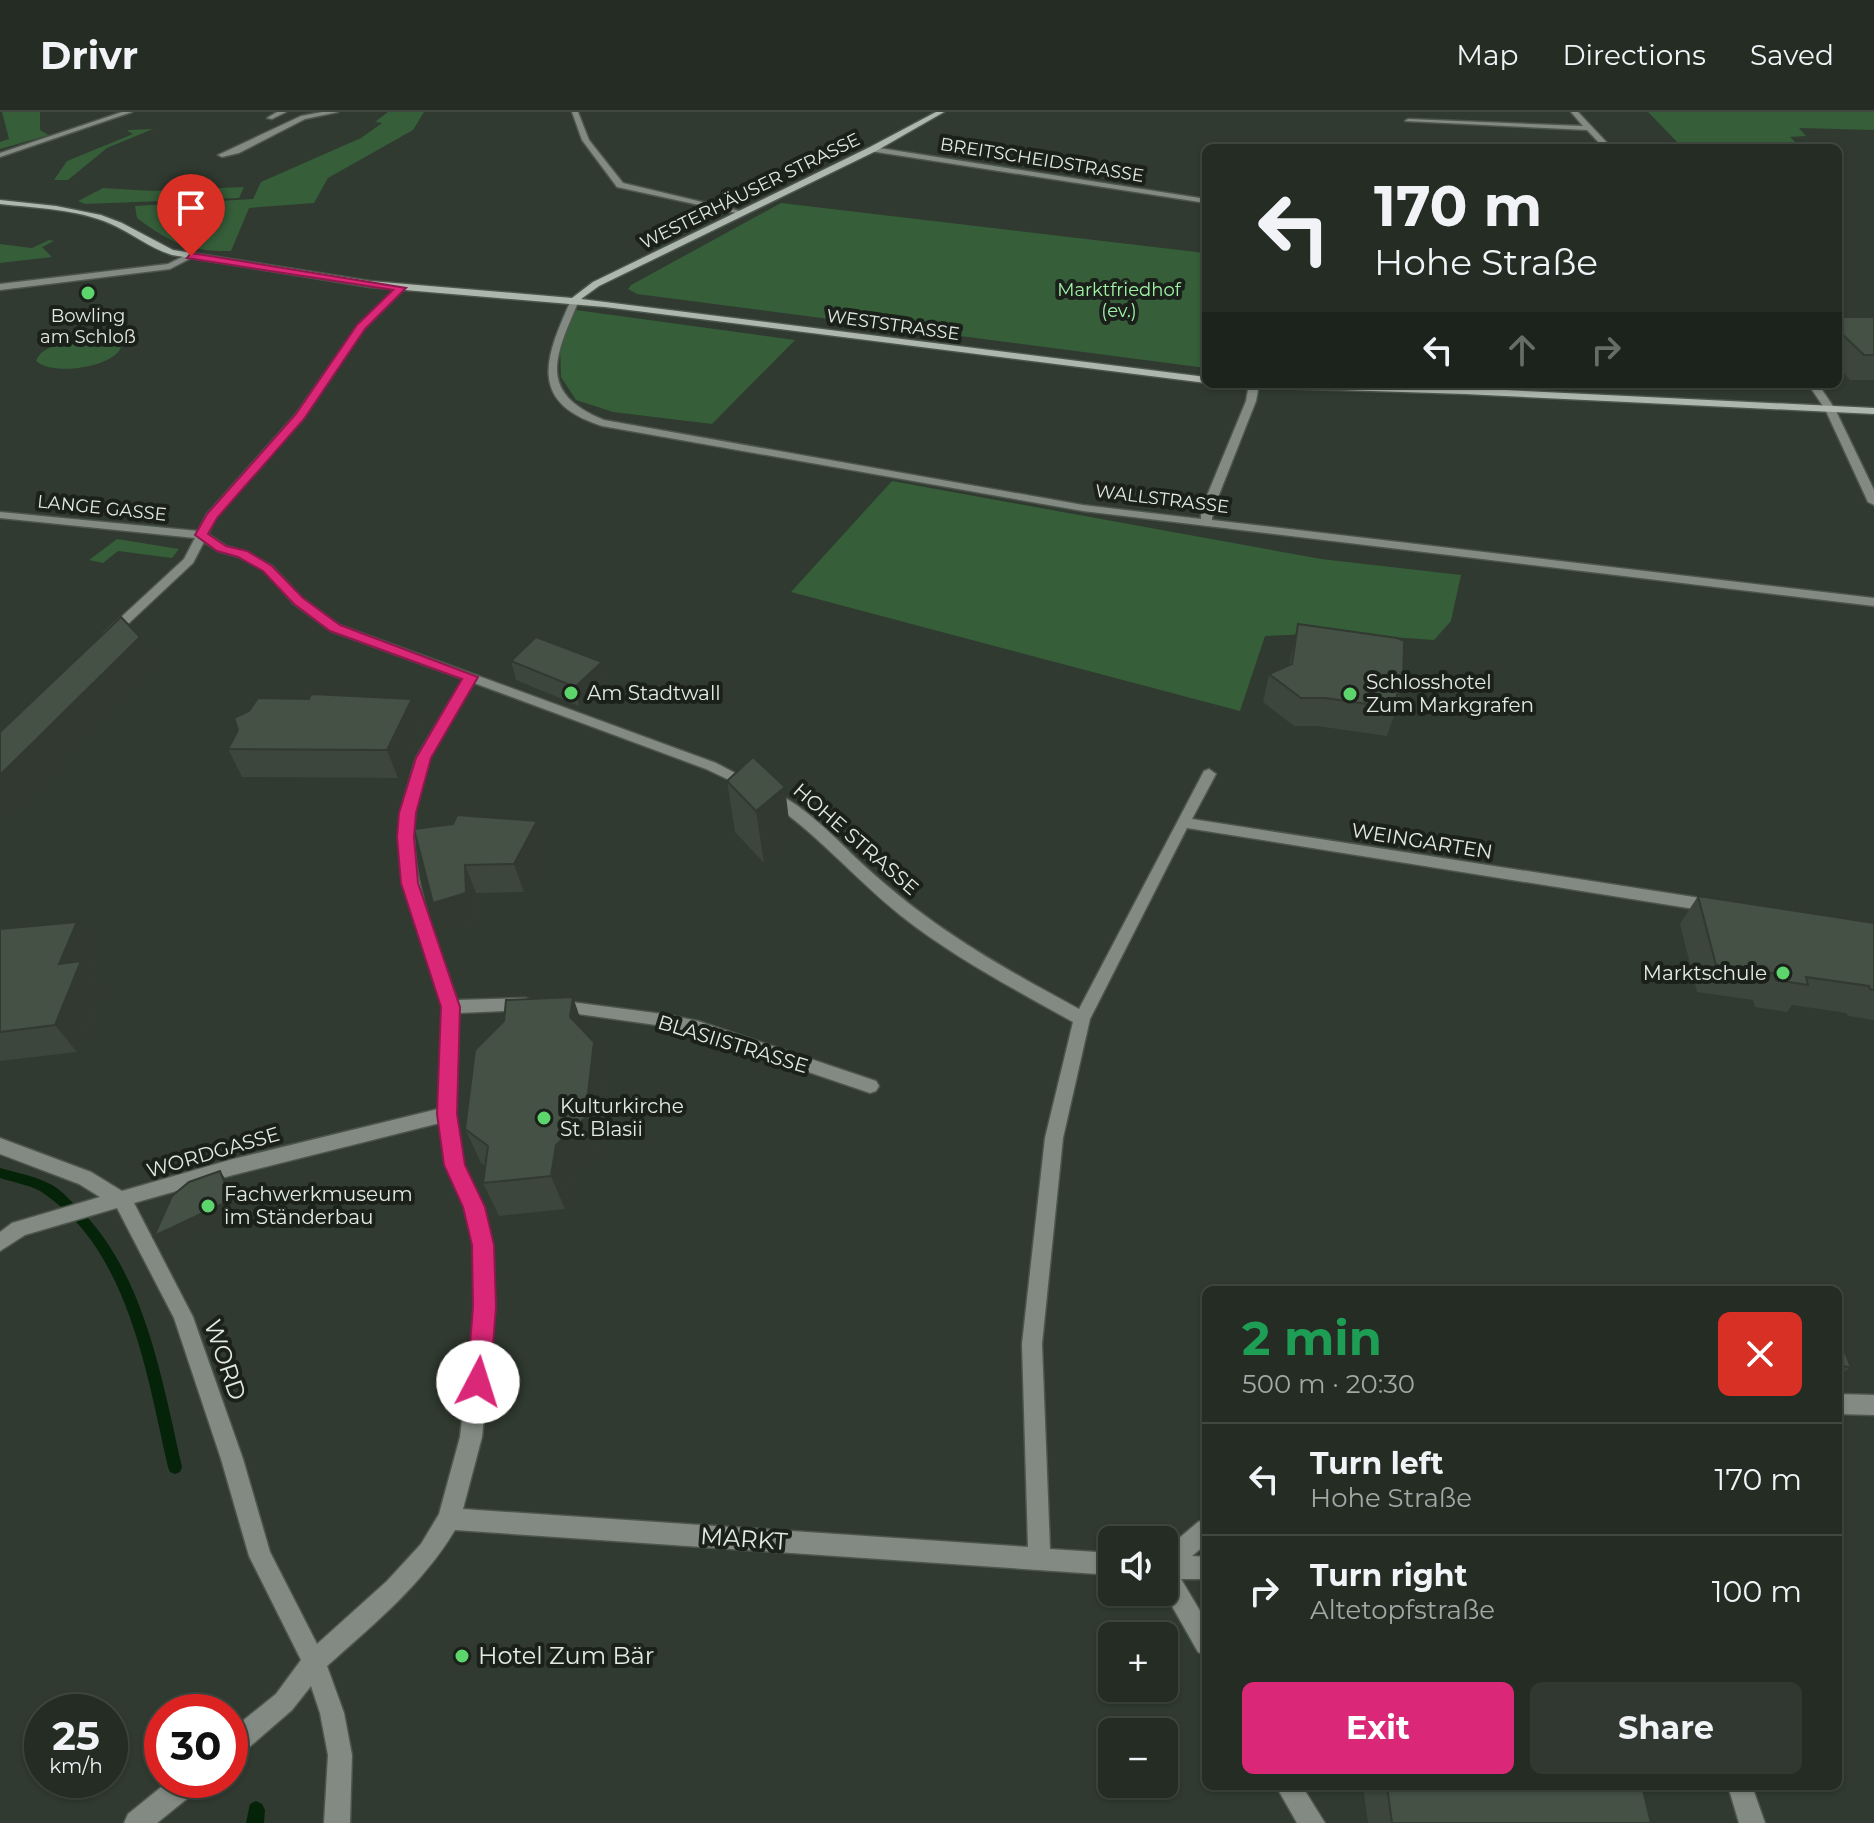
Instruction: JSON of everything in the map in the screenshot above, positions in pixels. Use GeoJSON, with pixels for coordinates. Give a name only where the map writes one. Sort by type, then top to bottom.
{"type":"FeatureCollection","features":[{"type":"Feature","properties":{"kind":"main road","name":"WESTERHÄUSER STRASSE"},"geometry":{"type":"LineString","coordinates":[[575,300],[596,284],[873,149],[941,112]]}},
{"type":"Feature","properties":{"kind":"main road","name":"WESTSTRASSE"},"geometry":{"type":"LineString","coordinates":[[0,202],[104,219],[156,248],[191,256],[401,288],[575,300],[1202,379]]}},
{"type":"Feature","properties":{"kind":"main road"},"geometry":{"type":"LineString","coordinates":[[1481,388],[1874,411]]}},
{"type":"Feature","properties":{"kind":"street"},"geometry":{"type":"LineString","coordinates":[[0,155],[129,112]]}},
{"type":"Feature","properties":{"kind":"street"},"geometry":{"type":"LineString","coordinates":[[283,112],[270,118],[293,122]]}},
{"type":"Feature","properties":{"kind":"street"},"geometry":{"type":"LineString","coordinates":[[222,155],[293,122],[335,112]]}},
{"type":"Feature","properties":{"kind":"street"},"geometry":{"type":"LineString","coordinates":[[575,112],[584,137],[620,185],[740,212]]}},
{"type":"Feature","properties":{"kind":"street"},"geometry":{"type":"LineString","coordinates":[[1574,112],[1604,144]]}},
{"type":"Feature","properties":{"kind":"street"},"geometry":{"type":"LineString","coordinates":[[1408,121],[1589,128]]}},
{"type":"Feature","properties":{"kind":"street","name":"BREITSCHEIDSTRASSE"},"geometry":{"type":"LineString","coordinates":[[873,149],[1202,200]]}},
{"type":"Feature","properties":{"kind":"street"},"geometry":{"type":"LineString","coordinates":[[0,287],[170,266],[191,256]]}},
{"type":"Feature","properties":{"kind":"street"},"geometry":{"type":"LineString","coordinates":[[103,641],[189,561],[211,516],[300,416],[361,327],[401,288]]}},
{"type":"Feature","properties":{"kind":"street","name":"WALLSTRASSE"},"geometry":{"type":"LineString","coordinates":[[575,300],[556,344],[552,382],[567,404],[580,415],[602,423],[1083,508],[1874,602]]}},
{"type":"Feature","properties":{"kind":"street"},"geometry":{"type":"LineString","coordinates":[[1206,523],[1207,510],[1251,401],[1252,388]]}},
{"type":"Feature","properties":{"kind":"street"},"geometry":{"type":"LineString","coordinates":[[1816,388],[1830,409],[1874,502]]}},
{"type":"Feature","properties":{"kind":"street","name":"LANGE GASSE"},"geometry":{"type":"LineString","coordinates":[[0,515],[201,535]]}},
{"type":"Feature","properties":{"kind":"street","name":"HOHE STRASSE"},"geometry":{"type":"LineString","coordinates":[[201,535],[222,549],[243,554],[268,568],[298,601],[335,628],[711,766],[756,788],[797,815],[894,901],[936,933],[1082,1019]]}},
{"type":"Feature","properties":{"kind":"street"},"geometry":{"type":"LineString","coordinates":[[248,1732],[284,1702],[314,1662],[395,1589],[429,1552],[449,1519],[471,1437],[485,1296],[483,1245],[474,1207],[455,1165],[447,1114],[451,1007],[410,883],[406,837],[407,813],[423,758],[471,677]]}},
{"type":"Feature","properties":{"kind":"street"},"geometry":{"type":"LineString","coordinates":[[1039,1559],[1033,1328],[1054,1138],[1082,1019],[1209,774]]}},
{"type":"Feature","properties":{"kind":"street","name":"WEINGARTEN"},"geometry":{"type":"LineString","coordinates":[[1183,822],[1734,909]]}},
{"type":"Feature","properties":{"kind":"street","name":"BLASIISTRASSE"},"geometry":{"type":"LineString","coordinates":[[451,1007],[538,1004],[663,1020],[870,1086]]}},
{"type":"Feature","properties":{"kind":"street","name":"WORDGASSE"},"geometry":{"type":"LineString","coordinates":[[113,1203],[233,1167],[447,1114]]}},
{"type":"Feature","properties":{"kind":"street"},"geometry":{"type":"LineString","coordinates":[[0,1146],[85,1178],[113,1203]]}},
{"type":"Feature","properties":{"kind":"street"},"geometry":{"type":"LineString","coordinates":[[0,1243],[19,1229],[113,1203]]}},
{"type":"Feature","properties":{"kind":"street","name":"WORD"},"geometry":{"type":"LineString","coordinates":[[113,1203],[183,1317],[232,1459],[260,1556],[314,1662],[332,1713],[340,1755],[337,1823]]}},
{"type":"Feature","properties":{"kind":"street"},"geometry":{"type":"LineString","coordinates":[[1842,1404],[1874,1405]]}},
{"type":"Feature","properties":{"kind":"street","name":"MARKT"},"geometry":{"type":"LineString","coordinates":[[449,1519],[1098,1563]]}},
{"type":"Feature","properties":{"kind":"street"},"geometry":{"type":"LineString","coordinates":[[1178,1555],[1202,1534]]}},
{"type":"Feature","properties":{"kind":"street"},"geometry":{"type":"LineString","coordinates":[[1178,1567],[1202,1568]]}},
{"type":"Feature","properties":{"kind":"street"},"geometry":{"type":"LineString","coordinates":[[1178,1593],[1202,1637]]}},
{"type":"Feature","properties":{"kind":"street"},"geometry":{"type":"LineString","coordinates":[[1291,1790],[1312,1823]]}},
{"type":"Feature","properties":{"kind":"street"},"geometry":{"type":"LineString","coordinates":[[1741,1790],[1752,1823]]}},
{"type":"Feature","properties":{"kind":"street"},"geometry":{"type":"LineString","coordinates":[[137,1823],[168,1798]]}},
{"type":"Feature","properties":{"kind":"green space"},"geometry":{"type":"Polygon","coordinates":[[[2,112],[40,112],[40,130],[49,135],[0,149],[0,142],[9,139],[2,112]]]}},
{"type":"Feature","properties":{"kind":"green space"},"geometry":{"type":"Polygon","coordinates":[[[388,112],[424,112],[413,130],[328,178],[314,203],[249,208],[231,251],[203,250],[180,244],[137,218],[135,206],[253,199],[261,182],[361,138],[382,123],[375,122],[388,112]]]}},
{"type":"Feature","properties":{"kind":"green space"},"geometry":{"type":"Polygon","coordinates":[[[1648,112],[1874,112],[1874,130],[1799,128],[1806,136],[1790,137],[1798,144],[1679,144],[1648,112]]]}},
{"type":"Feature","properties":{"kind":"green space"},"geometry":{"type":"Polygon","coordinates":[[[153,129],[107,148],[68,180],[54,180],[67,161],[133,134],[129,130],[153,129]]]}},
{"type":"Feature","properties":{"kind":"green space"},"geometry":{"type":"Polygon","coordinates":[[[244,187],[239,198],[85,204],[78,201],[103,188],[152,191],[244,187]]]}},
{"type":"Feature","properties":{"kind":"green space","name":"Marktfriedhof (ev.)"},"geometry":{"type":"Polygon","coordinates":[[[781,203],[1202,253],[1202,367],[637,294],[628,289],[781,203]]]}},
{"type":"Feature","properties":{"kind":"green space"},"geometry":{"type":"Polygon","coordinates":[[[49,240],[54,241],[42,247],[52,257],[0,263],[0,244],[32,248],[49,240]]]}},
{"type":"Feature","properties":{"kind":"green space"},"geometry":{"type":"Polygon","coordinates":[[[576,310],[795,340],[712,424],[613,412],[576,400],[561,377],[560,345],[576,310]]]}},
{"type":"Feature","properties":{"kind":"green space"},"geometry":{"type":"Polygon","coordinates":[[[107,341],[121,348],[106,361],[94,365],[67,369],[44,366],[36,361],[41,354],[57,345],[107,341]]]}},
{"type":"Feature","properties":{"kind":"green space"},"geometry":{"type":"Polygon","coordinates":[[[892,481],[1321,559],[1461,575],[1451,621],[1434,640],[1335,633],[1265,636],[1240,711],[791,592],[892,481]]]}},
{"type":"Feature","properties":{"kind":"green space"},"geometry":{"type":"Polygon","coordinates":[[[117,539],[179,549],[172,558],[118,551],[103,563],[89,560],[117,539]]]}},
{"type":"Feature","properties":{"kind":"building"},"geometry":{"type":"Polygon","coordinates":[[[1842,317],[1874,317],[1874,355],[1864,355],[1842,334],[1842,317]]]}},
{"type":"Feature","properties":{"kind":"building"},"geometry":{"type":"Polygon","coordinates":[[[121,617],[140,637],[0,775],[0,732],[121,617]]]}},
{"type":"Feature","properties":{"kind":"building"},"geometry":{"type":"Polygon","coordinates":[[[1298,624],[1404,641],[1403,687],[1401,695],[1397,694],[1396,708],[1325,698],[1301,698],[1269,674],[1292,664],[1298,624]]]}},
{"type":"Feature","properties":{"kind":"building"},"geometry":{"type":"Polygon","coordinates":[[[536,637],[602,662],[575,687],[511,661],[536,637]]]}},
{"type":"Feature","properties":{"kind":"building"},"geometry":{"type":"Polygon","coordinates":[[[311,694],[412,699],[387,750],[228,749],[238,730],[234,718],[249,711],[258,698],[309,699],[311,694]]]}},
{"type":"Feature","properties":{"kind":"building"},"geometry":{"type":"Polygon","coordinates":[[[753,757],[785,787],[756,811],[727,781],[753,757]]]}},
{"type":"Feature","properties":{"kind":"building"},"geometry":{"type":"Polygon","coordinates":[[[457,815],[537,821],[514,864],[465,865],[466,893],[433,903],[414,829],[453,824],[457,815]]]}},
{"type":"Feature","properties":{"kind":"building"},"geometry":{"type":"Polygon","coordinates":[[[1698,896],[1874,923],[1874,990],[1869,986],[1806,977],[1808,985],[1776,980],[1773,973],[1716,965],[1698,896]]]}},
{"type":"Feature","properties":{"kind":"building"},"geometry":{"type":"Polygon","coordinates":[[[77,922],[59,964],[81,961],[55,1025],[0,1032],[0,929],[77,922]]]}},
{"type":"Feature","properties":{"kind":"building","name":"Kulturkirche St. Blasii"},"geometry":{"type":"Polygon","coordinates":[[[573,997],[570,1017],[594,1042],[585,1118],[556,1145],[551,1176],[483,1183],[488,1146],[465,1129],[475,1050],[504,1021],[506,1000],[573,997]]]}},
{"type":"Feature","properties":{"kind":"building"},"geometry":{"type":"Polygon","coordinates":[[[220,1171],[231,1200],[154,1236],[172,1196],[189,1182],[220,1171]]]}},
{"type":"Feature","properties":{"kind":"building"},"geometry":{"type":"Polygon","coordinates":[[[1842,1345],[1851,1367],[1842,1366],[1842,1345]]]}},
{"type":"Feature","properties":{"kind":"building"},"geometry":{"type":"Polygon","coordinates":[[[1388,1790],[1643,1790],[1651,1823],[1392,1823],[1388,1790]]]}},
{"type":"Feature","properties":{"kind":"waterway"},"geometry":{"type":"LineString","coordinates":[[0,1173],[52,1192],[80,1218],[103,1248],[122,1282],[136,1318],[175,1467]]}},
{"type":"Feature","properties":{"kind":"waterway"},"geometry":{"type":"LineString","coordinates":[[255,1823],[256,1810]]}},
{"type":"Feature","properties":{"kind":"place","name":"Bowling am Schloß"},"geometry":{"type":"Point","coordinates":[88,293]}},
{"type":"Feature","properties":{"kind":"place","name":"Am Stadtwall"},"geometry":{"type":"Point","coordinates":[571,693]}},
{"type":"Feature","properties":{"kind":"place","name":"Schlosshotel Zum Markgrafen"},"geometry":{"type":"Point","coordinates":[1350,694]}},
{"type":"Feature","properties":{"kind":"place","name":"Marktschule"},"geometry":{"type":"Point","coordinates":[1783,973]}},
{"type":"Feature","properties":{"kind":"place","name":"Kulturkirche St. Blasii"},"geometry":{"type":"Point","coordinates":[544,1118]}},
{"type":"Feature","properties":{"kind":"place","name":"Fachwerkmuseum im Ständerbau"},"geometry":{"type":"Point","coordinates":[208,1206]}},
{"type":"Feature","properties":{"kind":"place","name":"Hotel Zum Bär"},"geometry":{"type":"Point","coordinates":[462,1656]}},
{"type":"Feature","properties":{"kind":"route"},"geometry":{"type":"LineString","coordinates":[[191,256],[401,288],[361,327],[300,416],[211,516],[201,535],[222,549],[243,554],[268,568],[298,601],[335,628],[471,677],[423,758],[407,813],[406,860],[410,883],[451,1007],[447,1114],[458,1176],[474,1207],[483,1245],[485,1307],[478,1382]]}}]}
